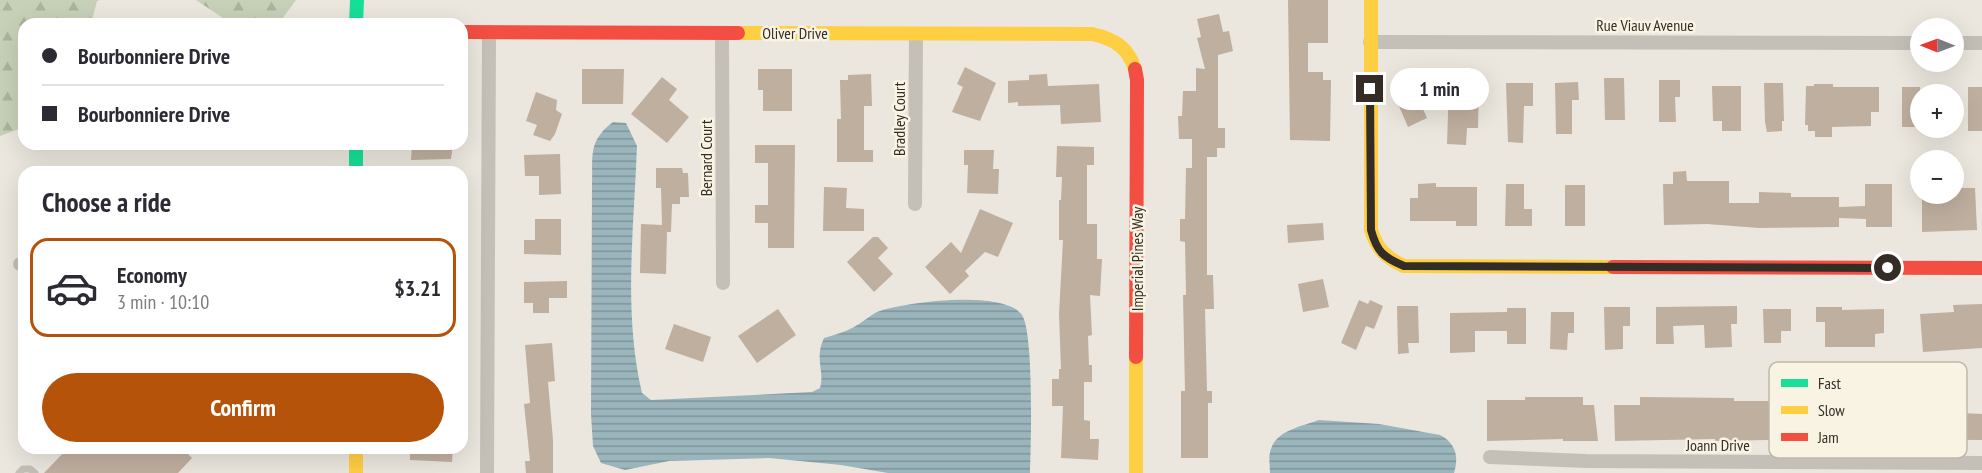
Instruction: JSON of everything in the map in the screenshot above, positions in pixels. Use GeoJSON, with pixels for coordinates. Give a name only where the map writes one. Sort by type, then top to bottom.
{"type":"FeatureCollection","features":[{"type":"Feature","properties":{"kind":"street"},"geometry":{"type":"LineString","coordinates":[[356,18],[357,0]]}},
{"type":"Feature","properties":{"kind":"street"},"geometry":{"type":"LineString","coordinates":[[1371,0],[1371,230],[1376,247],[1388,259],[1404,266],[1982,268]]}},
{"type":"Feature","properties":{"kind":"street","name":"Oliver Drive"},"geometry":{"type":"LineString","coordinates":[[468,32],[1092,34],[1109,37],[1126,48]]}},
{"type":"Feature","properties":{"kind":"street"},"geometry":{"type":"LineString","coordinates":[[487,473],[489,32]]}},
{"type":"Feature","properties":{"kind":"street","name":"Bernard Court"},"geometry":{"type":"LineString","coordinates":[[722,33],[723,283]]}},
{"type":"Feature","properties":{"kind":"street","name":"Bradley Court"},"geometry":{"type":"LineString","coordinates":[[915,34],[915,204]]}},
{"type":"Feature","properties":{"kind":"street","name":"Rue Viauv Avenue"},"geometry":{"type":"LineString","coordinates":[[1370,42],[1910,43]]}},
{"type":"Feature","properties":{"kind":"street"},"geometry":{"type":"LineString","coordinates":[[1964,43],[1982,43]]}},
{"type":"Feature","properties":{"kind":"street","name":"Imperial Pines Way"},"geometry":{"type":"LineString","coordinates":[[1126,48],[1134,63],[1137,80],[1136,473]]}},
{"type":"Feature","properties":{"kind":"street"},"geometry":{"type":"LineString","coordinates":[[356,150],[356,166]]}},
{"type":"Feature","properties":{"kind":"street"},"geometry":{"type":"LineString","coordinates":[[356,454],[356,473]]}},
{"type":"Feature","properties":{"kind":"street","name":"Joann Drive"},"geometry":{"type":"LineString","coordinates":[[1490,457],[1538,466],[1982,463]]}},
{"type":"Feature","properties":{"kind":"lane"},"geometry":{"type":"LineString","coordinates":[[19,473],[23,469],[30,469],[35,473]]}},
{"type":"Feature","properties":{"kind":"green space"},"geometry":{"type":"Polygon","coordinates":[[[0,0],[100,0],[97,1],[93,18],[18,18],[18,129],[0,136],[0,0]]]}},
{"type":"Feature","properties":{"kind":"green space"},"geometry":{"type":"Polygon","coordinates":[[[196,0],[296,0],[283,18],[223,18],[196,0]]]}},
{"type":"Feature","properties":{"kind":"water"},"geometry":{"type":"Polygon","coordinates":[[[613,122],[626,123],[637,146],[631,301],[636,363],[642,393],[651,400],[812,392],[820,388],[820,352],[824,338],[851,329],[877,312],[890,308],[952,300],[995,302],[1012,307],[1022,315],[1026,326],[1031,391],[1030,473],[888,473],[841,465],[769,458],[669,461],[625,470],[601,463],[593,446],[591,414],[592,165],[596,142],[613,122]]]}},
{"type":"Feature","properties":{"kind":"water"},"geometry":{"type":"Polygon","coordinates":[[[1319,420],[1379,424],[1440,435],[1450,442],[1455,451],[1454,473],[1270,473],[1270,452],[1279,437],[1319,420]]]}},
{"type":"Feature","properties":{"kind":"building"},"geometry":{"type":"Polygon","coordinates":[[[1288,0],[1328,0],[1328,43],[1308,43],[1308,72],[1323,72],[1323,80],[1331,80],[1330,141],[1290,140],[1288,0]]]}},
{"type":"Feature","properties":{"kind":"building"},"geometry":{"type":"Polygon","coordinates":[[[1219,14],[1223,32],[1229,31],[1233,51],[1218,55],[1218,128],[1225,128],[1225,148],[1217,148],[1217,157],[1207,157],[1207,275],[1213,275],[1214,309],[1205,309],[1207,391],[1212,391],[1212,403],[1208,403],[1208,458],[1181,458],[1181,391],[1185,391],[1183,295],[1186,295],[1185,242],[1180,241],[1180,219],[1185,219],[1186,168],[1192,168],[1192,139],[1179,139],[1178,116],[1182,116],[1183,91],[1196,91],[1196,68],[1205,69],[1197,38],[1201,37],[1197,19],[1219,14]]]}},
{"type":"Feature","properties":{"kind":"building"},"geometry":{"type":"Polygon","coordinates":[[[965,67],[996,83],[980,121],[952,112],[963,87],[957,84],[965,67]]]}},
{"type":"Feature","properties":{"kind":"building"},"geometry":{"type":"Polygon","coordinates":[[[582,69],[624,69],[623,104],[582,104],[582,69]]]}},
{"type":"Feature","properties":{"kind":"building"},"geometry":{"type":"Polygon","coordinates":[[[758,69],[792,69],[792,111],[763,111],[763,90],[758,90],[758,69]]]}},
{"type":"Feature","properties":{"kind":"building"},"geometry":{"type":"Polygon","coordinates":[[[871,74],[872,106],[864,106],[864,150],[873,150],[873,162],[837,162],[837,119],[841,119],[840,80],[848,80],[848,75],[871,74]]]}},
{"type":"Feature","properties":{"kind":"building"},"geometry":{"type":"Polygon","coordinates":[[[1047,74],[1048,86],[1099,84],[1101,122],[1061,124],[1060,105],[1018,106],[1018,102],[1008,103],[1008,81],[1029,80],[1029,75],[1047,74]]]}},
{"type":"Feature","properties":{"kind":"building"},"geometry":{"type":"Polygon","coordinates":[[[662,77],[677,89],[669,100],[689,117],[667,143],[631,114],[662,77]]]}},
{"type":"Feature","properties":{"kind":"building"},"geometry":{"type":"Polygon","coordinates":[[[1604,78],[1624,78],[1625,120],[1605,120],[1604,78]]]}},
{"type":"Feature","properties":{"kind":"building"},"geometry":{"type":"Polygon","coordinates":[[[1659,80],[1680,80],[1680,97],[1675,97],[1676,122],[1659,122],[1659,80]]]}},
{"type":"Feature","properties":{"kind":"building"},"geometry":{"type":"Polygon","coordinates":[[[1578,82],[1579,100],[1572,100],[1572,134],[1556,134],[1555,83],[1578,82]]]}},
{"type":"Feature","properties":{"kind":"building"},"geometry":{"type":"Polygon","coordinates":[[[1506,83],[1533,83],[1533,106],[1524,106],[1523,143],[1508,142],[1506,83]]]}},
{"type":"Feature","properties":{"kind":"building"},"geometry":{"type":"Polygon","coordinates":[[[1764,83],[1783,83],[1782,131],[1767,132],[1764,83]]]}},
{"type":"Feature","properties":{"kind":"building"},"geometry":{"type":"Polygon","coordinates":[[[1412,84],[1427,118],[1408,127],[1396,99],[1399,97],[1397,91],[1412,84]]]}},
{"type":"Feature","properties":{"kind":"building"},"geometry":{"type":"Polygon","coordinates":[[[1814,84],[1833,84],[1833,87],[1879,87],[1879,112],[1871,112],[1871,126],[1832,127],[1832,137],[1815,137],[1815,131],[1808,131],[1808,125],[1805,125],[1806,86],[1814,86],[1814,84]]]}},
{"type":"Feature","properties":{"kind":"building"},"geometry":{"type":"Polygon","coordinates":[[[1449,85],[1479,86],[1478,128],[1467,128],[1466,145],[1447,144],[1449,85]]]}},
{"type":"Feature","properties":{"kind":"building"},"geometry":{"type":"Polygon","coordinates":[[[1712,86],[1741,86],[1741,131],[1722,131],[1722,121],[1713,121],[1712,86]]]}},
{"type":"Feature","properties":{"kind":"building"},"geometry":{"type":"Polygon","coordinates":[[[1902,87],[1910,87],[1910,127],[1902,127],[1902,87]]]}},
{"type":"Feature","properties":{"kind":"building"},"geometry":{"type":"Polygon","coordinates":[[[1968,87],[1982,87],[1982,131],[1968,131],[1968,87]]]}},
{"type":"Feature","properties":{"kind":"building"},"geometry":{"type":"Polygon","coordinates":[[[536,92],[557,100],[556,110],[562,114],[550,141],[533,135],[537,125],[526,121],[536,92]]]}},
{"type":"Feature","properties":{"kind":"building"},"geometry":{"type":"Polygon","coordinates":[[[755,145],[795,145],[794,248],[768,248],[768,223],[755,223],[755,205],[768,205],[768,163],[755,163],[755,145]]]}},
{"type":"Feature","properties":{"kind":"building"},"geometry":{"type":"Polygon","coordinates":[[[1057,146],[1094,147],[1094,165],[1087,165],[1087,224],[1097,224],[1097,259],[1102,259],[1100,296],[1090,295],[1092,335],[1088,336],[1092,382],[1084,382],[1084,420],[1090,421],[1090,439],[1099,439],[1098,460],[1061,458],[1063,406],[1052,406],[1052,379],[1059,379],[1059,369],[1061,369],[1059,314],[1063,240],[1059,240],[1059,200],[1061,200],[1062,177],[1056,177],[1057,146]]]}},
{"type":"Feature","properties":{"kind":"building"},"geometry":{"type":"Polygon","coordinates":[[[412,150],[452,150],[451,159],[411,160],[412,150]]]}},
{"type":"Feature","properties":{"kind":"building"},"geometry":{"type":"Polygon","coordinates":[[[964,150],[994,150],[993,169],[999,169],[998,194],[967,193],[968,165],[964,165],[964,150]]]}},
{"type":"Feature","properties":{"kind":"building"},"geometry":{"type":"Polygon","coordinates":[[[560,154],[561,194],[539,195],[539,176],[525,176],[524,155],[560,154]]]}},
{"type":"Feature","properties":{"kind":"building"},"geometry":{"type":"Polygon","coordinates":[[[656,168],[682,168],[683,173],[688,173],[689,197],[680,197],[680,204],[672,204],[671,232],[667,232],[666,274],[640,273],[641,224],[662,225],[661,188],[656,188],[656,168]]]}},
{"type":"Feature","properties":{"kind":"building"},"geometry":{"type":"Polygon","coordinates":[[[1686,171],[1687,181],[1729,181],[1729,203],[1759,203],[1759,192],[1791,193],[1791,197],[1839,197],[1839,207],[1865,206],[1865,184],[1892,184],[1892,227],[1866,227],[1866,219],[1839,218],[1839,227],[1759,228],[1707,224],[1664,225],[1663,184],[1673,184],[1673,172],[1686,171]]]}},
{"type":"Feature","properties":{"kind":"building"},"geometry":{"type":"Polygon","coordinates":[[[1436,183],[1436,187],[1477,187],[1477,226],[1456,226],[1456,221],[1410,221],[1410,198],[1418,198],[1418,184],[1436,183]]]}},
{"type":"Feature","properties":{"kind":"building"},"geometry":{"type":"Polygon","coordinates":[[[1506,184],[1524,184],[1524,209],[1532,209],[1532,226],[1505,226],[1506,184]]]}},
{"type":"Feature","properties":{"kind":"building"},"geometry":{"type":"Polygon","coordinates":[[[1565,185],[1585,185],[1585,226],[1565,226],[1565,185]]]}},
{"type":"Feature","properties":{"kind":"building"},"geometry":{"type":"Polygon","coordinates":[[[824,187],[847,188],[846,208],[864,209],[864,231],[823,231],[824,187]]]}},
{"type":"Feature","properties":{"kind":"building"},"geometry":{"type":"Polygon","coordinates":[[[1964,188],[1975,188],[1977,230],[1922,232],[1922,204],[1964,204],[1964,188]]]}},
{"type":"Feature","properties":{"kind":"building"},"geometry":{"type":"Polygon","coordinates":[[[980,209],[1013,223],[998,257],[985,252],[965,271],[969,276],[950,294],[925,267],[951,242],[961,253],[980,209]]]}},
{"type":"Feature","properties":{"kind":"building"},"geometry":{"type":"Polygon","coordinates":[[[535,219],[561,219],[561,255],[524,254],[524,240],[535,240],[535,219]]]}},
{"type":"Feature","properties":{"kind":"building"},"geometry":{"type":"Polygon","coordinates":[[[1323,223],[1324,240],[1288,243],[1287,225],[1323,223]]]}},
{"type":"Feature","properties":{"kind":"building"},"geometry":{"type":"Polygon","coordinates":[[[873,237],[878,237],[888,248],[878,258],[893,274],[874,292],[847,262],[873,237]]]}},
{"type":"Feature","properties":{"kind":"building"},"geometry":{"type":"Polygon","coordinates":[[[1323,279],[1329,307],[1303,312],[1298,284],[1323,279]]]}},
{"type":"Feature","properties":{"kind":"building"},"geometry":{"type":"Polygon","coordinates":[[[567,281],[567,298],[549,298],[549,313],[533,313],[533,303],[524,303],[524,282],[567,281]]]}},
{"type":"Feature","properties":{"kind":"building"},"geometry":{"type":"Polygon","coordinates":[[[1359,300],[1368,304],[1370,300],[1383,306],[1374,329],[1366,326],[1356,350],[1341,343],[1359,300]]]}},
{"type":"Feature","properties":{"kind":"building"},"geometry":{"type":"Polygon","coordinates":[[[1982,304],[1982,348],[1923,352],[1920,314],[1954,312],[1953,305],[1982,304]]]}},
{"type":"Feature","properties":{"kind":"building"},"geometry":{"type":"Polygon","coordinates":[[[1397,306],[1418,306],[1419,343],[1408,343],[1409,353],[1398,354],[1397,306]]]}},
{"type":"Feature","properties":{"kind":"building"},"geometry":{"type":"Polygon","coordinates":[[[1737,306],[1737,324],[1731,324],[1732,347],[1705,348],[1704,325],[1673,326],[1674,344],[1656,344],[1656,307],[1737,306]]]}},
{"type":"Feature","properties":{"kind":"building"},"geometry":{"type":"Polygon","coordinates":[[[1604,307],[1630,307],[1630,326],[1623,326],[1623,349],[1605,350],[1604,307]]]}},
{"type":"Feature","properties":{"kind":"building"},"geometry":{"type":"Polygon","coordinates":[[[1816,307],[1842,307],[1842,310],[1884,309],[1884,333],[1875,334],[1875,347],[1825,347],[1825,322],[1816,322],[1816,307]]]}},
{"type":"Feature","properties":{"kind":"building"},"geometry":{"type":"Polygon","coordinates":[[[1507,308],[1526,308],[1526,344],[1507,344],[1507,331],[1475,331],[1475,352],[1450,353],[1450,313],[1507,312],[1507,308]]]}},
{"type":"Feature","properties":{"kind":"building"},"geometry":{"type":"Polygon","coordinates":[[[778,309],[796,335],[757,363],[738,336],[778,309]]]}},
{"type":"Feature","properties":{"kind":"building"},"geometry":{"type":"Polygon","coordinates":[[[1763,309],[1791,309],[1791,331],[1781,331],[1781,343],[1764,343],[1763,309]]]}},
{"type":"Feature","properties":{"kind":"building"},"geometry":{"type":"Polygon","coordinates":[[[1551,312],[1574,312],[1574,333],[1568,333],[1567,350],[1550,349],[1551,312]]]}},
{"type":"Feature","properties":{"kind":"building"},"geometry":{"type":"Polygon","coordinates":[[[674,324],[711,337],[703,362],[665,349],[674,324]]]}},
{"type":"Feature","properties":{"kind":"building"},"geometry":{"type":"Polygon","coordinates":[[[552,343],[555,381],[548,382],[553,440],[553,473],[526,473],[525,461],[530,461],[524,404],[530,403],[525,345],[552,343]]]}},
{"type":"Feature","properties":{"kind":"building"},"geometry":{"type":"Polygon","coordinates":[[[1525,397],[1583,397],[1583,405],[1594,405],[1598,441],[1563,441],[1563,439],[1487,441],[1487,400],[1525,400],[1525,397]]]}},
{"type":"Feature","properties":{"kind":"building"},"geometry":{"type":"Polygon","coordinates":[[[1640,397],[1734,398],[1734,401],[1769,401],[1769,440],[1615,441],[1614,405],[1640,405],[1640,397]]]}},
{"type":"Feature","properties":{"kind":"building"},"geometry":{"type":"Polygon","coordinates":[[[1967,413],[1982,414],[1982,440],[1967,440],[1967,413]]]}},
{"type":"Feature","properties":{"kind":"building"},"geometry":{"type":"Polygon","coordinates":[[[62,454],[188,454],[192,458],[178,473],[44,473],[62,454]]]}},
{"type":"Feature","properties":{"kind":"building"},"geometry":{"type":"Polygon","coordinates":[[[410,454],[453,454],[452,462],[410,460],[410,454]]]}},
{"type":"Feature","properties":{"kind":"traffic: fast"},"geometry":{"type":"LineString","coordinates":[[356,18],[357,0]]}},
{"type":"Feature","properties":{"kind":"traffic: fast"},"geometry":{"type":"LineString","coordinates":[[356,150],[356,166]]}},
{"type":"Feature","properties":{"kind":"traffic: slow"},"geometry":{"type":"LineString","coordinates":[[1371,0],[1371,230],[1376,243],[1383,252],[1404,266],[1613,267]]}},
{"type":"Feature","properties":{"kind":"traffic: slow"},"geometry":{"type":"LineString","coordinates":[[738,33],[1092,34],[1107,38],[1119,45],[1128,55],[1135,69]]}},
{"type":"Feature","properties":{"kind":"traffic: slow"},"geometry":{"type":"LineString","coordinates":[[1136,357],[1136,473]]}},
{"type":"Feature","properties":{"kind":"traffic: slow"},"geometry":{"type":"LineString","coordinates":[[356,454],[356,473]]}},
{"type":"Feature","properties":{"kind":"traffic: jam"},"geometry":{"type":"LineString","coordinates":[[468,32],[738,33]]}},
{"type":"Feature","properties":{"kind":"traffic: jam"},"geometry":{"type":"LineString","coordinates":[[1135,69],[1137,80],[1136,357]]}},
{"type":"Feature","properties":{"kind":"traffic: jam"},"geometry":{"type":"LineString","coordinates":[[1613,267],[1982,268]]}},
{"type":"Feature","properties":{"kind":"route"},"geometry":{"type":"LineString","coordinates":[[1370,89],[1371,230],[1376,247],[1388,259],[1404,266],[1888,268]]}}]}
